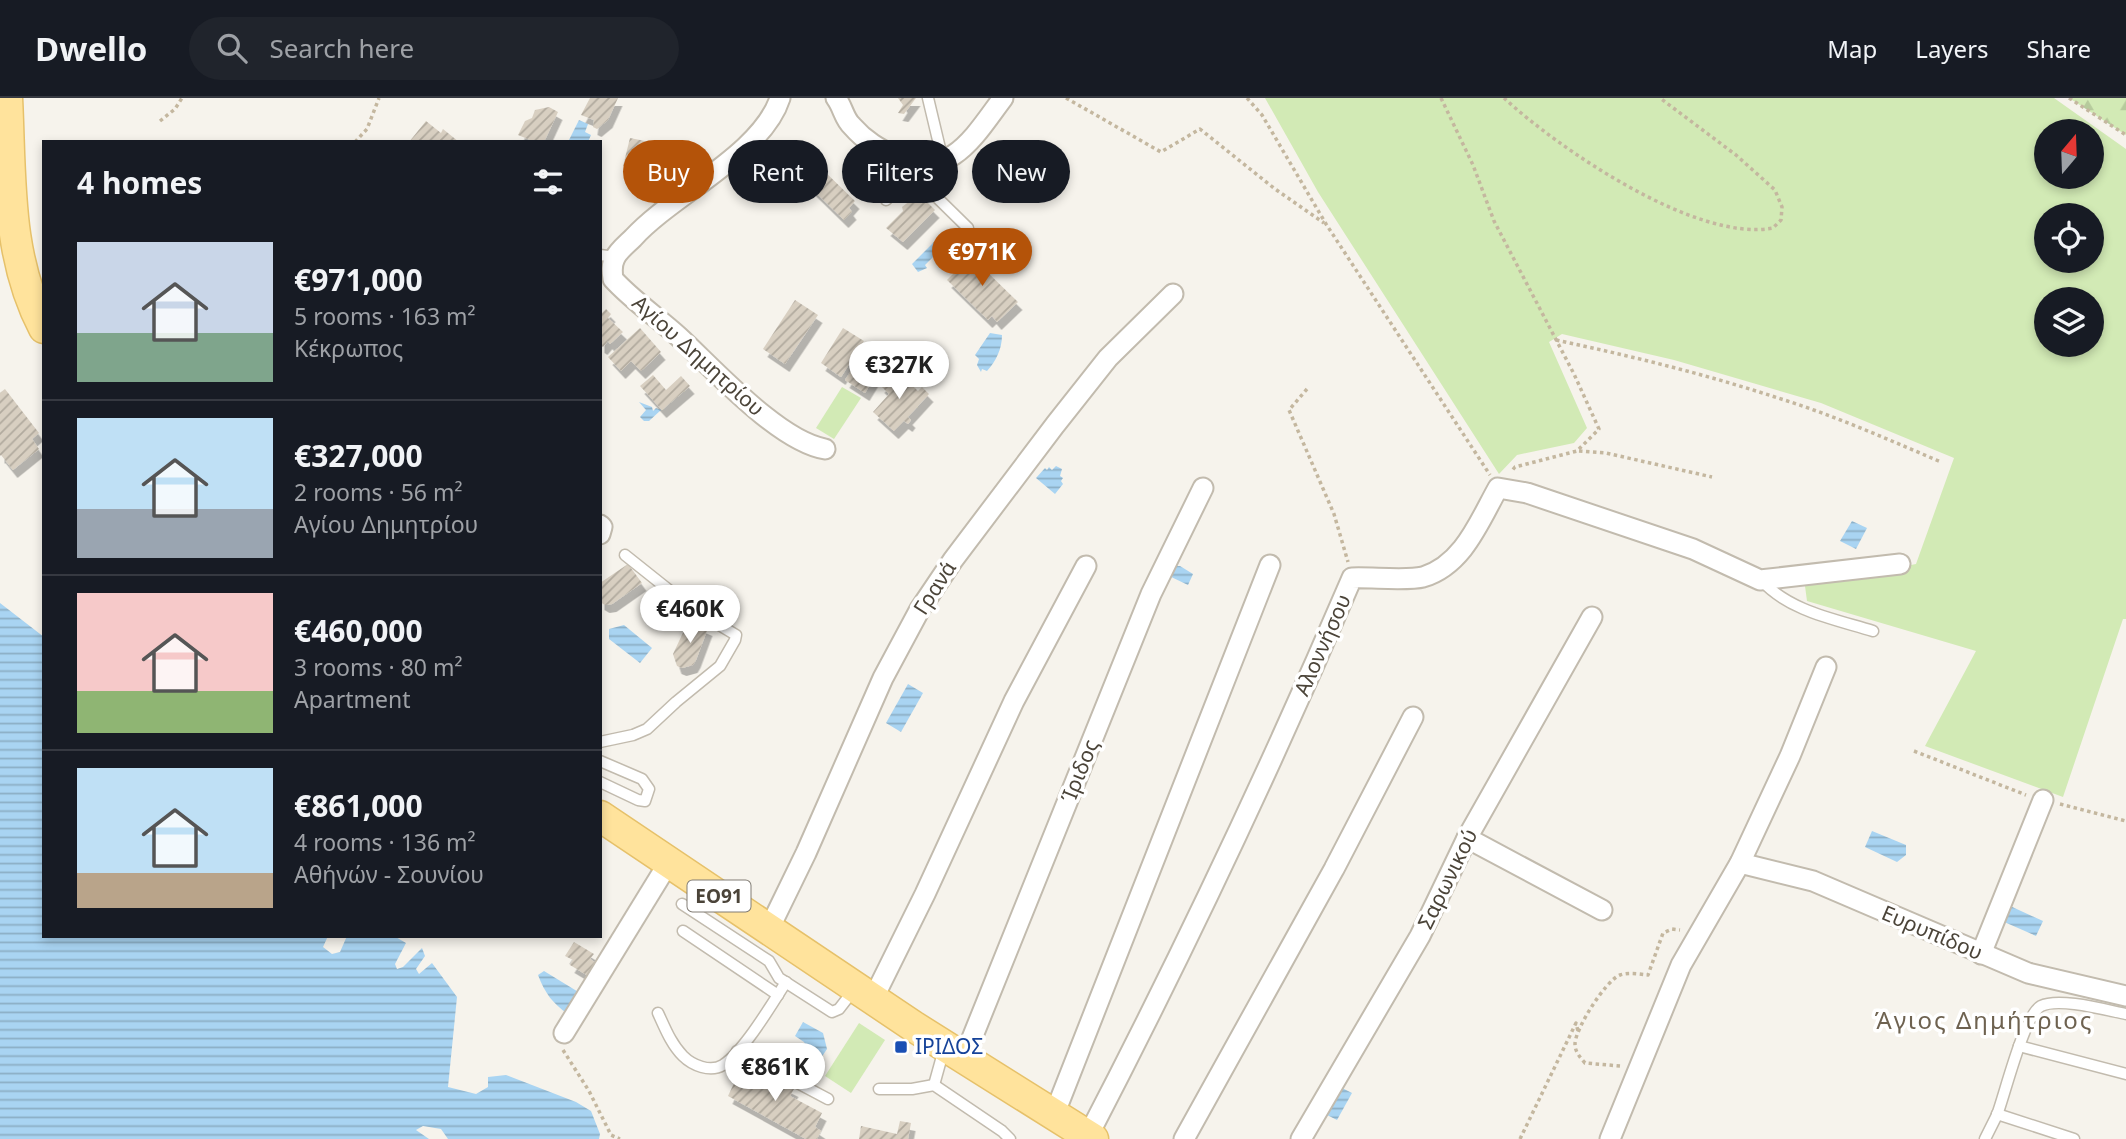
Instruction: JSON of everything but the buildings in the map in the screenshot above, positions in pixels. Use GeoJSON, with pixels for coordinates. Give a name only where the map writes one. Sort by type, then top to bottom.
{"type":"FeatureCollection","features":[{"type":"Feature","properties":{"kind":"main road"},"geometry":{"type":"LineString","coordinates":[[8,98],[15,245],[35,311],[42,323]]}},
{"type":"Feature","properties":{"kind":"main road","name":"ΕΟ91"},"geometry":{"type":"LineString","coordinates":[[602,817],[954,1052],[1091,1137]]}},
{"type":"Feature","properties":{"kind":"street","name":"Αγίου Δημητρίου"},"geometry":{"type":"LineString","coordinates":[[780,98],[771,119],[732,159],[649,220],[608,256],[613,279],[622,289],[670,329],[764,416],[803,442],[825,449]]}},
{"type":"Feature","properties":{"kind":"street"},"geometry":{"type":"LineString","coordinates":[[836,98],[842,105],[849,124],[866,140]]}},
{"type":"Feature","properties":{"kind":"street"},"geometry":{"type":"LineString","coordinates":[[958,152],[965,147],[1003,98]]}},
{"type":"Feature","properties":{"kind":"street","name":"Γρανά"},"geometry":{"type":"LineString","coordinates":[[769,929],[806,853],[883,678],[920,609],[953,560],[1108,358],[1173,294]]}},
{"type":"Feature","properties":{"kind":"street","name":"Ίριδος"},"geometry":{"type":"LineString","coordinates":[[954,1052],[1151,594],[1203,488]]}},
{"type":"Feature","properties":{"kind":"street"},"geometry":{"type":"LineString","coordinates":[[1498,488],[1527,493],[1693,549],[1760,580],[1900,564]]}},
{"type":"Feature","properties":{"kind":"street","name":"Αλοννήσου"},"geometry":{"type":"LineString","coordinates":[[1091,1137],[1218,877],[1352,578],[1421,577],[1443,568],[1457,557],[1498,488]]}},
{"type":"Feature","properties":{"kind":"street"},"geometry":{"type":"LineString","coordinates":[[1054,1115],[1270,565]]}},
{"type":"Feature","properties":{"kind":"street"},"geometry":{"type":"LineString","coordinates":[[864,993],[925,894],[1014,701],[1086,566]]}},
{"type":"Feature","properties":{"kind":"street","name":"Σαρωνικού"},"geometry":{"type":"LineString","coordinates":[[1301,1139],[1420,936],[1467,838],[1592,617]]}},
{"type":"Feature","properties":{"kind":"street"},"geometry":{"type":"LineString","coordinates":[[1610,1139],[1681,965],[1740,863],[1790,756],[1826,667]]}},
{"type":"Feature","properties":{"kind":"street"},"geometry":{"type":"LineString","coordinates":[[1184,1139],[1334,869],[1413,717]]}},
{"type":"Feature","properties":{"kind":"street"},"geometry":{"type":"LineString","coordinates":[[1981,954],[2043,800]]}},
{"type":"Feature","properties":{"kind":"street"},"geometry":{"type":"LineString","coordinates":[[1467,838],[1602,911]]}},
{"type":"Feature","properties":{"kind":"street"},"geometry":{"type":"LineString","coordinates":[[564,1033],[669,862]]}},
{"type":"Feature","properties":{"kind":"street","name":"Ευρυπίδου"},"geometry":{"type":"LineString","coordinates":[[1740,863],[1813,881],[2028,973],[2126,996]]}},
{"type":"Feature","properties":{"kind":"lane"},"geometry":{"type":"LineString","coordinates":[[928,98],[938,140]]}},
{"type":"Feature","properties":{"kind":"lane"},"geometry":{"type":"LineString","coordinates":[[943,203],[968,228]]}},
{"type":"Feature","properties":{"kind":"lane"},"geometry":{"type":"LineString","coordinates":[[602,741],[634,735],[647,729],[720,666],[736,635],[694,610],[625,555]]}},
{"type":"Feature","properties":{"kind":"lane"},"geometry":{"type":"LineString","coordinates":[[1760,580],[1771,592],[1791,604],[1873,631]]}},
{"type":"Feature","properties":{"kind":"lane"},"geometry":{"type":"LineString","coordinates":[[602,762],[642,779],[649,789],[649,796],[645,802],[602,783]]}},
{"type":"Feature","properties":{"kind":"lane"},"geometry":{"type":"LineString","coordinates":[[682,904],[769,961],[779,978],[832,1012],[864,993]]}},
{"type":"Feature","properties":{"kind":"lane"},"geometry":{"type":"LineString","coordinates":[[683,931],[778,995]]}},
{"type":"Feature","properties":{"kind":"lane"},"geometry":{"type":"LineString","coordinates":[[658,1013],[673,1043],[683,1056],[696,1065],[710,1068],[721,1066],[737,1051],[786,982]]}},
{"type":"Feature","properties":{"kind":"lane"},"geometry":{"type":"LineString","coordinates":[[1985,1139],[1997,1114],[2019,1046],[2033,1014],[2040,1006],[2054,1003],[2126,1014]]}},
{"type":"Feature","properties":{"kind":"lane"},"geometry":{"type":"LineString","coordinates":[[2019,1046],[2126,1074]]}},
{"type":"Feature","properties":{"kind":"lane"},"geometry":{"type":"LineString","coordinates":[[737,1051],[828,1099]]}},
{"type":"Feature","properties":{"kind":"lane"},"geometry":{"type":"LineString","coordinates":[[934,1085],[954,1052]]}},
{"type":"Feature","properties":{"kind":"lane"},"geometry":{"type":"LineString","coordinates":[[879,1089],[912,1089],[934,1085],[1010,1139]]}},
{"type":"Feature","properties":{"kind":"lane"},"geometry":{"type":"LineString","coordinates":[[1997,1114],[2074,1139]]}},
{"type":"Feature","properties":{"kind":"path"},"geometry":{"type":"LineString","coordinates":[[160,121],[175,109],[182,98]]}},
{"type":"Feature","properties":{"kind":"path"},"geometry":{"type":"LineString","coordinates":[[357,140],[367,129],[379,98]]}},
{"type":"Feature","properties":{"kind":"path"},"geometry":{"type":"LineString","coordinates":[[1066,98],[1132,138],[1161,152],[1200,130],[1275,189],[1326,224]]}},
{"type":"Feature","properties":{"kind":"path"},"geometry":{"type":"LineString","coordinates":[[1247,98],[1262,115],[1326,224],[1498,488],[1515,467],[1577,451],[1606,453],[1712,477]]}},
{"type":"Feature","properties":{"kind":"path"},"geometry":{"type":"LineString","coordinates":[[1441,98],[1473,165],[1494,221],[1599,429],[1577,451]]}},
{"type":"Feature","properties":{"kind":"path"},"geometry":{"type":"LineString","coordinates":[[1504,98],[1568,149],[1614,178],[1681,212],[1742,230],[1773,228],[1780,219],[1782,207],[1775,190],[1736,155],[1660,98]]}},
{"type":"Feature","properties":{"kind":"path"},"geometry":{"type":"LineString","coordinates":[[2069,98],[2126,135]]}},
{"type":"Feature","properties":{"kind":"path"},"geometry":{"type":"LineString","coordinates":[[1556,340],[1652,361],[1778,398],[1861,427],[1941,463]]}},
{"type":"Feature","properties":{"kind":"path"},"geometry":{"type":"LineString","coordinates":[[1307,389],[1289,410],[1334,514],[1352,578]]}},
{"type":"Feature","properties":{"kind":"path"},"geometry":{"type":"LineString","coordinates":[[1914,751],[2010,790],[2126,821]]}},
{"type":"Feature","properties":{"kind":"path"},"geometry":{"type":"LineString","coordinates":[[1639,1070],[1585,1063],[1578,1055],[1575,1045],[1578,1031],[1608,982],[1620,975],[1648,975],[1663,933],[1672,929],[1699,934]]}},
{"type":"Feature","properties":{"kind":"path"},"geometry":{"type":"LineString","coordinates":[[1520,1139],[1576,1023],[1578,1031]]}},
{"type":"Feature","properties":{"kind":"path"},"geometry":{"type":"LineString","coordinates":[[564,1033],[558,1043],[589,1091],[611,1135],[620,1139]]}},
{"type":"Feature","properties":{"kind":"green space"},"geometry":{"type":"Polygon","coordinates":[[[1265,98],[2054,98],[2084,119],[2034,119],[2034,189],[2104,189],[2104,133],[2126,149],[2126,619],[2123,619],[2063,797],[1925,746],[1976,651],[1807,601],[1805,586],[1916,564],[1954,458],[1821,403],[1674,360],[1562,334],[1549,342],[1587,428],[1574,443],[1517,455],[1499,474],[1318,192],[1265,98]]]}},
{"type":"Feature","properties":{"kind":"green space"},"geometry":{"type":"Polygon","coordinates":[[[2069,98],[2126,98],[2126,135],[2069,98]]]}},
{"type":"Feature","properties":{"kind":"green space"},"geometry":{"type":"Polygon","coordinates":[[[842,387],[861,398],[834,439],[816,428],[842,387]]]}},
{"type":"Feature","properties":{"kind":"green space"},"geometry":{"type":"Polygon","coordinates":[[[859,1023],[885,1040],[851,1093],[825,1076],[859,1023]]]}},
{"type":"Feature","properties":{"kind":"water"},"geometry":{"type":"Polygon","coordinates":[[[579,120],[588,124],[585,132],[591,135],[589,140],[569,140],[579,120]]]}},
{"type":"Feature","properties":{"kind":"water"},"geometry":{"type":"Polygon","coordinates":[[[934,242],[941,249],[925,265],[927,268],[918,272],[912,264],[934,242]]]}},
{"type":"Feature","properties":{"kind":"water"},"geometry":{"type":"Polygon","coordinates":[[[990,333],[1002,335],[1001,345],[990,367],[987,371],[982,369],[981,372],[977,365],[979,359],[975,355],[990,333]]]}},
{"type":"Feature","properties":{"kind":"water"},"geometry":{"type":"Polygon","coordinates":[[[639,402],[652,407],[653,411],[656,408],[661,410],[649,421],[644,421],[640,417],[646,410],[639,402]]]}},
{"type":"Feature","properties":{"kind":"water"},"geometry":{"type":"Polygon","coordinates":[[[1056,466],[1062,469],[1060,476],[1063,478],[1063,484],[1055,494],[1036,478],[1045,468],[1052,470],[1056,466]]]}},
{"type":"Feature","properties":{"kind":"water"},"geometry":{"type":"Polygon","coordinates":[[[1852,521],[1867,528],[1856,549],[1840,541],[1852,521]]]}},
{"type":"Feature","properties":{"kind":"water"},"geometry":{"type":"Polygon","coordinates":[[[1172,566],[1180,566],[1193,574],[1188,585],[1167,575],[1172,566]]]}},
{"type":"Feature","properties":{"kind":"water"},"geometry":{"type":"Polygon","coordinates":[[[0,603],[42,635],[42,938],[327,938],[323,947],[332,954],[340,952],[346,938],[397,938],[406,943],[395,964],[397,969],[403,967],[422,948],[425,956],[416,969],[419,974],[432,963],[457,997],[448,1087],[476,1094],[488,1087],[488,1077],[506,1075],[576,1102],[591,1111],[600,1134],[599,1139],[448,1139],[441,1129],[423,1126],[416,1130],[429,1139],[0,1139],[0,603]]]}},
{"type":"Feature","properties":{"kind":"water"},"geometry":{"type":"Polygon","coordinates":[[[624,625],[652,648],[640,663],[609,639],[609,629],[624,625]]]}},
{"type":"Feature","properties":{"kind":"water"},"geometry":{"type":"Polygon","coordinates":[[[908,684],[923,693],[901,732],[886,723],[908,684]]]}},
{"type":"Feature","properties":{"kind":"water"},"geometry":{"type":"Polygon","coordinates":[[[1872,831],[1906,845],[1906,855],[1897,862],[1865,847],[1872,831]]]}},
{"type":"Feature","properties":{"kind":"water"},"geometry":{"type":"Polygon","coordinates":[[[2008,905],[2043,921],[2036,936],[2002,921],[2008,905]]]}},
{"type":"Feature","properties":{"kind":"water"},"geometry":{"type":"Polygon","coordinates":[[[544,971],[580,993],[568,1014],[553,1002],[543,987],[538,975],[544,971]]]}},
{"type":"Feature","properties":{"kind":"water"},"geometry":{"type":"Polygon","coordinates":[[[803,1022],[823,1033],[827,1049],[817,1064],[802,1055],[806,1046],[795,1036],[803,1022]]]}},
{"type":"Feature","properties":{"kind":"water"},"geometry":{"type":"Polygon","coordinates":[[[1342,1088],[1352,1093],[1337,1120],[1327,1115],[1342,1088]]]}},
{"type":"Feature","properties":{"kind":"place","name":"ΙΡΙΔΟΣ"},"geometry":{"type":"Point","coordinates":[901,1047]}},
{"type":"Feature","properties":{"kind":"district","name":"Άγιος Δημήτριος"},"geometry":{"type":"Point","coordinates":[1984,1021]}}]}
